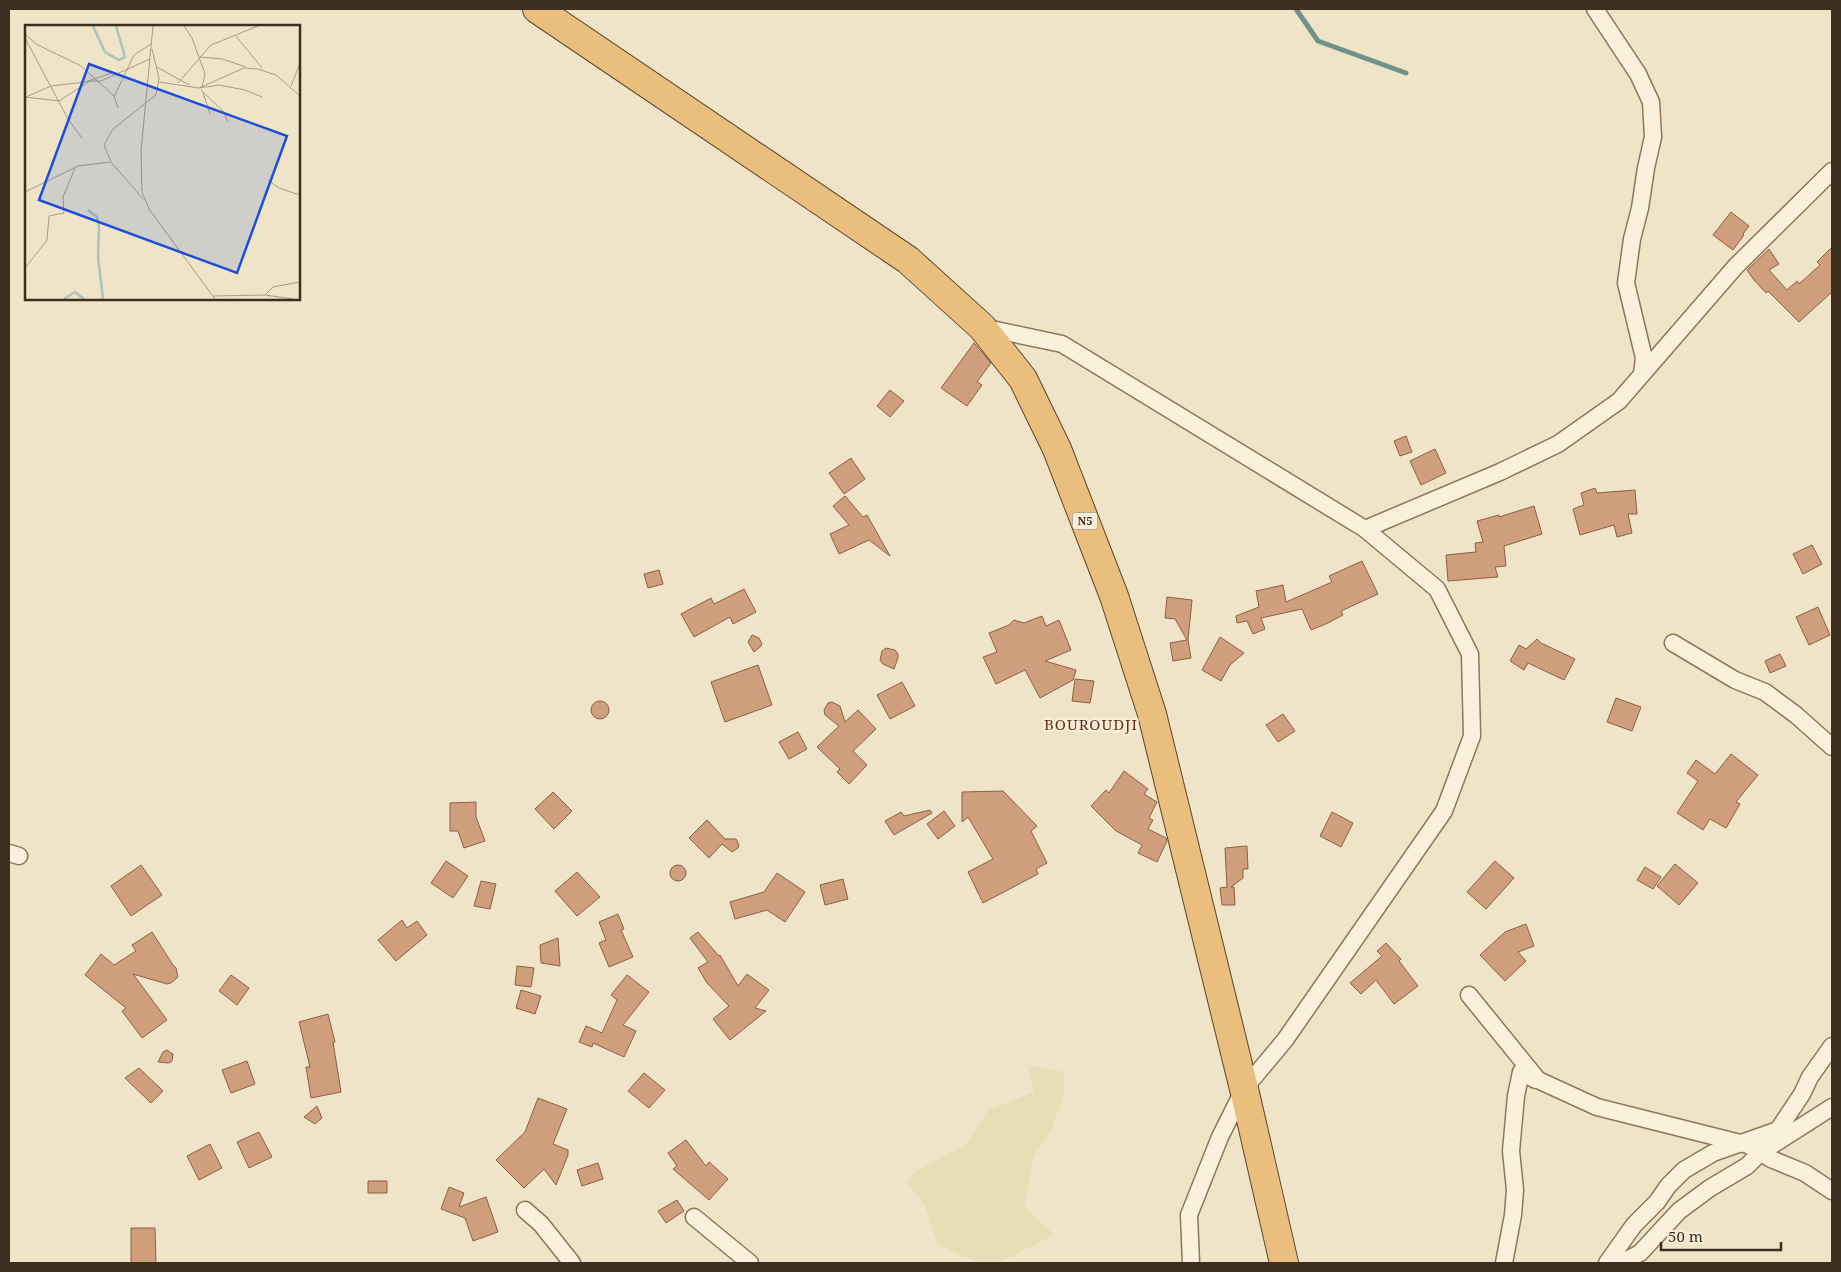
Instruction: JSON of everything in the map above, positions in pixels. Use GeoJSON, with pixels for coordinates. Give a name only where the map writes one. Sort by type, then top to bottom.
{"type":"FeatureCollection","features":[{"type":"Feature","properties":{"kind":"highway","name":"N5"},"geometry":{"type":"LineString","coordinates":[[537,9],[908,260],[982,327],[1023,379],[1057,449],[1114,596],[1152,714],[1244,1088],[1284,1263]]}},
{"type":"Feature","properties":{"kind":"street"},"geometry":{"type":"LineString","coordinates":[[1595,9],[1638,74],[1651,102],[1653,137],[1640,208],[1632,239],[1626,283],[1644,358],[1642,374]]}},
{"type":"Feature","properties":{"kind":"street"},"geometry":{"type":"LineString","coordinates":[[1365,529],[1500,472],[1558,444],[1619,401],[1736,266],[1832,171]]}},
{"type":"Feature","properties":{"kind":"street"},"geometry":{"type":"LineString","coordinates":[[982,327],[1062,344],[1365,529],[1437,590],[1470,654],[1472,736],[1444,810],[1285,1040],[1244,1088],[1220,1137],[1189,1215],[1192,1263]]}},
{"type":"Feature","properties":{"kind":"street"},"geometry":{"type":"LineString","coordinates":[[1673,642],[1735,680],[1765,692],[1796,715],[1832,747]]}},
{"type":"Feature","properties":{"kind":"street"},"geometry":{"type":"LineString","coordinates":[[1470,995],[1538,1080]]}},
{"type":"Feature","properties":{"kind":"street"},"geometry":{"type":"LineString","coordinates":[[1607,1263],[1634,1225],[1657,1202],[1668,1186],[1684,1170],[1713,1153],[1778,1130],[1802,1094],[1810,1077],[1832,1046]]}},
{"type":"Feature","properties":{"kind":"street"},"geometry":{"type":"LineString","coordinates":[[1504,1263],[1513,1215],[1515,1190],[1511,1151],[1516,1096],[1521,1072],[1597,1107],[1748,1145],[1771,1159],[1804,1173],[1832,1191]]}},
{"type":"Feature","properties":{"kind":"street"},"geometry":{"type":"LineString","coordinates":[[1621,1263],[1640,1253],[1679,1211],[1747,1166],[1760,1153],[1832,1107]]}},
{"type":"Feature","properties":{"kind":"street"},"geometry":{"type":"LineString","coordinates":[[526,1210],[541,1224],[572,1263]]}},
{"type":"Feature","properties":{"kind":"street"},"geometry":{"type":"LineString","coordinates":[[694,1217],[750,1263]]}},
{"type":"Feature","properties":{"kind":"shaded area"},"geometry":{"type":"Polygon","coordinates":[[[1027,1065],[1064,1072],[1064,1095],[1051,1131],[1034,1156],[1024,1207],[1055,1235],[997,1263],[980,1263],[938,1245],[924,1203],[907,1183],[914,1172],[966,1145],[988,1110],[1034,1092],[1027,1065]]]}},
{"type":"Feature","properties":{"kind":"building"},"geometry":{"type":"Polygon","coordinates":[[[1731,212],[1749,226],[1733,250],[1713,235],[1731,212]]]}},
{"type":"Feature","properties":{"kind":"building"},"geometry":{"type":"Polygon","coordinates":[[[1832,247],[1832,292],[1799,322],[1768,291],[1766,293],[1747,270],[1769,249],[1779,264],[1769,270],[1787,290],[1797,281],[1799,284],[1820,265],[1817,262],[1832,247]]]}},
{"type":"Feature","properties":{"kind":"building"},"geometry":{"type":"Polygon","coordinates":[[[974,343],[991,363],[977,382],[982,385],[967,406],[941,388],[974,343]]]}},
{"type":"Feature","properties":{"kind":"building"},"geometry":{"type":"Polygon","coordinates":[[[890,390],[904,401],[890,417],[877,406],[890,390]]]}},
{"type":"Feature","properties":{"kind":"building"},"geometry":{"type":"Polygon","coordinates":[[[1406,436],[1412,452],[1400,456],[1394,441],[1406,436]]]}},
{"type":"Feature","properties":{"kind":"building"},"geometry":{"type":"Polygon","coordinates":[[[1435,449],[1446,473],[1421,485],[1410,461],[1435,449]]]}},
{"type":"Feature","properties":{"kind":"building"},"geometry":{"type":"Polygon","coordinates":[[[851,458],[865,479],[844,494],[829,473],[851,458]]]}},
{"type":"Feature","properties":{"kind":"building"},"geometry":{"type":"Polygon","coordinates":[[[1595,488],[1597,493],[1635,490],[1637,514],[1628,514],[1632,533],[1617,537],[1614,525],[1580,535],[1573,509],[1584,505],[1581,493],[1595,488]]]}},
{"type":"Feature","properties":{"kind":"building"},"geometry":{"type":"Polygon","coordinates":[[[845,496],[863,517],[867,515],[890,556],[869,540],[839,554],[830,534],[849,525],[833,506],[845,496]]]}},
{"type":"Feature","properties":{"kind":"building"},"geometry":{"type":"Polygon","coordinates":[[[1534,506],[1542,534],[1504,546],[1506,566],[1495,567],[1498,577],[1448,581],[1446,555],[1476,552],[1475,543],[1483,542],[1477,521],[1499,515],[1499,517],[1534,506]]]}},
{"type":"Feature","properties":{"kind":"building"},"geometry":{"type":"Polygon","coordinates":[[[1812,545],[1822,564],[1803,574],[1793,554],[1812,545]]]}},
{"type":"Feature","properties":{"kind":"building"},"geometry":{"type":"Polygon","coordinates":[[[1362,561],[1378,594],[1341,611],[1343,615],[1328,623],[1311,630],[1302,609],[1261,618],[1265,629],[1253,634],[1247,621],[1237,623],[1236,616],[1259,607],[1256,591],[1283,585],[1286,602],[1332,582],[1329,576],[1362,561]]]}},
{"type":"Feature","properties":{"kind":"building"},"geometry":{"type":"Polygon","coordinates":[[[659,570],[663,584],[648,588],[644,574],[659,570]]]}},
{"type":"Feature","properties":{"kind":"building"},"geometry":{"type":"Polygon","coordinates":[[[744,589],[756,612],[733,624],[730,617],[694,637],[681,614],[711,598],[714,604],[744,589]]]}},
{"type":"Feature","properties":{"kind":"building"},"geometry":{"type":"Polygon","coordinates":[[[1167,597],[1192,600],[1188,640],[1191,658],[1173,661],[1170,643],[1187,640],[1175,619],[1165,618],[1167,597]]]}},
{"type":"Feature","properties":{"kind":"building"},"geometry":{"type":"Polygon","coordinates":[[[1818,607],[1830,635],[1809,645],[1796,617],[1818,607]]]}},
{"type":"Feature","properties":{"kind":"building"},"geometry":{"type":"Polygon","coordinates":[[[1042,616],[1046,626],[1059,620],[1071,650],[1045,661],[1076,670],[1073,680],[1040,698],[1025,670],[996,684],[983,657],[997,652],[989,633],[1009,625],[1014,620],[1024,623],[1042,616]]]}},
{"type":"Feature","properties":{"kind":"building"},"geometry":{"type":"Polygon","coordinates":[[[752,635],[759,638],[762,644],[754,652],[748,642],[752,635]]]}},
{"type":"Feature","properties":{"kind":"building"},"geometry":{"type":"Polygon","coordinates":[[[1220,637],[1244,653],[1230,665],[1221,681],[1202,670],[1220,637]]]}},
{"type":"Feature","properties":{"kind":"building"},"geometry":{"type":"Polygon","coordinates":[[[1537,639],[1541,643],[1575,659],[1564,680],[1528,663],[1524,670],[1510,661],[1519,645],[1526,649],[1537,639]]]}},
{"type":"Feature","properties":{"kind":"building"},"geometry":{"type":"Polygon","coordinates":[[[886,648],[895,650],[898,654],[894,669],[883,664],[880,660],[882,651],[886,648]]]}},
{"type":"Feature","properties":{"kind":"building"},"geometry":{"type":"Polygon","coordinates":[[[1780,654],[1786,666],[1770,673],[1765,661],[1780,654]]]}},
{"type":"Feature","properties":{"kind":"building"},"geometry":{"type":"Polygon","coordinates":[[[758,665],[772,705],[725,722],[711,682],[758,665]]]}},
{"type":"Feature","properties":{"kind":"building"},"geometry":{"type":"Polygon","coordinates":[[[1075,679],[1094,681],[1090,703],[1072,701],[1075,679]]]}},
{"type":"Feature","properties":{"kind":"building"},"geometry":{"type":"Polygon","coordinates":[[[902,682],[915,706],[890,719],[877,695],[902,682]]]}},
{"type":"Feature","properties":{"kind":"building"},"geometry":{"type":"Polygon","coordinates":[[[1616,698],[1641,707],[1632,731],[1607,722],[1616,698]]]}},
{"type":"Feature","properties":{"kind":"building"},"geometry":{"type":"Polygon","coordinates":[[[596,701],[604,701],[609,706],[607,717],[596,719],[591,714],[591,706],[596,701]]]}},
{"type":"Feature","properties":{"kind":"building"},"geometry":{"type":"Polygon","coordinates":[[[832,702],[840,706],[845,722],[858,710],[876,729],[853,751],[867,765],[849,784],[837,772],[840,769],[817,747],[839,726],[825,715],[824,710],[828,703],[832,702]]]}},
{"type":"Feature","properties":{"kind":"building"},"geometry":{"type":"Polygon","coordinates":[[[1283,714],[1295,731],[1278,742],[1266,725],[1283,714]]]}},
{"type":"Feature","properties":{"kind":"building"},"geometry":{"type":"Polygon","coordinates":[[[798,732],[807,749],[789,759],[779,742],[798,732]]]}},
{"type":"Feature","properties":{"kind":"building"},"geometry":{"type":"Polygon","coordinates":[[[1731,754],[1758,775],[1736,802],[1740,804],[1726,828],[1710,819],[1703,830],[1677,813],[1698,781],[1687,773],[1696,760],[1715,774],[1731,754]]]}},
{"type":"Feature","properties":{"kind":"building"},"geometry":{"type":"Polygon","coordinates":[[[1124,771],[1148,789],[1144,794],[1157,802],[1149,818],[1153,820],[1148,829],[1166,838],[1167,841],[1157,862],[1138,853],[1142,845],[1116,831],[1091,806],[1106,790],[1109,793],[1124,771]]]}},
{"type":"Feature","properties":{"kind":"building"},"geometry":{"type":"Polygon","coordinates":[[[1003,791],[1037,826],[1031,831],[1047,863],[1036,869],[1038,874],[983,903],[968,872],[993,859],[968,817],[962,822],[962,792],[1003,791]]]}},
{"type":"Feature","properties":{"kind":"building"},"geometry":{"type":"Polygon","coordinates":[[[553,792],[572,811],[554,829],[535,809],[553,792]]]}},
{"type":"Feature","properties":{"kind":"building"},"geometry":{"type":"Polygon","coordinates":[[[476,802],[476,817],[485,841],[464,848],[458,831],[450,831],[450,803],[476,802]]]}},
{"type":"Feature","properties":{"kind":"building"},"geometry":{"type":"Polygon","coordinates":[[[930,810],[932,813],[894,835],[885,821],[901,812],[904,816],[930,810]]]}},
{"type":"Feature","properties":{"kind":"building"},"geometry":{"type":"Polygon","coordinates":[[[944,811],[955,826],[938,839],[927,824],[944,811]]]}},
{"type":"Feature","properties":{"kind":"building"},"geometry":{"type":"Polygon","coordinates":[[[1332,812],[1353,823],[1341,847],[1320,836],[1332,812]]]}},
{"type":"Feature","properties":{"kind":"building"},"geometry":{"type":"Polygon","coordinates":[[[707,820],[725,839],[736,839],[739,845],[738,848],[732,852],[722,844],[709,858],[689,838],[707,820]]]}},
{"type":"Feature","properties":{"kind":"building"},"geometry":{"type":"Polygon","coordinates":[[[1247,846],[1248,869],[1243,869],[1243,878],[1231,887],[1234,887],[1235,905],[1222,905],[1220,888],[1227,887],[1225,848],[1247,846]]]}},
{"type":"Feature","properties":{"kind":"building"},"geometry":{"type":"Polygon","coordinates":[[[446,861],[468,876],[453,898],[431,883],[446,861]]]}},
{"type":"Feature","properties":{"kind":"building"},"geometry":{"type":"Polygon","coordinates":[[[1495,861],[1514,878],[1486,909],[1467,892],[1495,861]]]}},
{"type":"Feature","properties":{"kind":"building"},"geometry":{"type":"Polygon","coordinates":[[[1675,864],[1698,883],[1679,905],[1657,886],[1675,864]]]}},
{"type":"Feature","properties":{"kind":"building"},"geometry":{"type":"Polygon","coordinates":[[[141,865],[162,895],[131,916],[111,886],[141,865]]]}},
{"type":"Feature","properties":{"kind":"building"},"geometry":{"type":"Polygon","coordinates":[[[678,865],[686,873],[678,881],[670,873],[678,865]]]}},
{"type":"Feature","properties":{"kind":"building"},"geometry":{"type":"Polygon","coordinates":[[[1645,867],[1661,877],[1653,889],[1637,880],[1645,867]]]}},
{"type":"Feature","properties":{"kind":"building"},"geometry":{"type":"Polygon","coordinates":[[[577,872],[600,897],[577,916],[555,891],[577,872]]]}},
{"type":"Feature","properties":{"kind":"building"},"geometry":{"type":"Polygon","coordinates":[[[777,873],[805,892],[785,922],[767,910],[735,919],[730,902],[764,892],[777,873]]]}},
{"type":"Feature","properties":{"kind":"building"},"geometry":{"type":"Polygon","coordinates":[[[843,879],[848,899],[825,905],[820,885],[843,879]]]}},
{"type":"Feature","properties":{"kind":"building"},"geometry":{"type":"Polygon","coordinates":[[[481,881],[496,884],[490,909],[474,906],[481,881]]]}},
{"type":"Feature","properties":{"kind":"building"},"geometry":{"type":"Polygon","coordinates":[[[618,914],[624,929],[621,930],[633,957],[609,967],[599,943],[606,940],[599,922],[618,914]]]}},
{"type":"Feature","properties":{"kind":"building"},"geometry":{"type":"Polygon","coordinates":[[[402,920],[407,928],[417,921],[427,935],[396,961],[378,940],[402,920]]]}},
{"type":"Feature","properties":{"kind":"building"},"geometry":{"type":"Polygon","coordinates":[[[1526,924],[1534,946],[1518,952],[1526,961],[1505,981],[1480,955],[1505,932],[1526,924]]]}},
{"type":"Feature","properties":{"kind":"building"},"geometry":{"type":"Polygon","coordinates":[[[152,932],[176,968],[178,977],[167,984],[133,974],[167,1020],[142,1038],[122,1011],[126,1008],[85,975],[101,954],[114,965],[136,951],[132,945],[152,932]]]}},
{"type":"Feature","properties":{"kind":"building"},"geometry":{"type":"Polygon","coordinates":[[[698,932],[720,955],[738,986],[747,974],[769,990],[755,1008],[766,1011],[730,1040],[713,1019],[729,1006],[707,983],[698,968],[708,962],[690,938],[698,932]]]}},
{"type":"Feature","properties":{"kind":"building"},"geometry":{"type":"Polygon","coordinates":[[[558,938],[560,966],[541,963],[540,945],[558,938]]]}},
{"type":"Feature","properties":{"kind":"building"},"geometry":{"type":"Polygon","coordinates":[[[1386,943],[1401,959],[1399,961],[1418,986],[1394,1004],[1376,980],[1361,994],[1350,983],[1382,956],[1377,951],[1386,943]]]}},
{"type":"Feature","properties":{"kind":"building"},"geometry":{"type":"Polygon","coordinates":[[[517,966],[534,968],[531,987],[515,985],[517,966]]]}},
{"type":"Feature","properties":{"kind":"building"},"geometry":{"type":"Polygon","coordinates":[[[231,975],[249,988],[237,1005],[219,991],[231,975]]]}},
{"type":"Feature","properties":{"kind":"building"},"geometry":{"type":"Polygon","coordinates":[[[627,975],[649,992],[623,1025],[636,1031],[624,1057],[593,1043],[592,1047],[579,1042],[586,1026],[602,1033],[617,1000],[611,995],[627,975]]]}},
{"type":"Feature","properties":{"kind":"building"},"geometry":{"type":"Polygon","coordinates":[[[521,990],[541,996],[535,1014],[516,1008],[521,990]]]}},
{"type":"Feature","properties":{"kind":"building"},"geometry":{"type":"Polygon","coordinates":[[[328,1014],[335,1042],[333,1042],[341,1092],[311,1098],[306,1067],[310,1067],[299,1022],[328,1014]]]}},
{"type":"Feature","properties":{"kind":"building"},"geometry":{"type":"Polygon","coordinates":[[[167,1050],[173,1054],[172,1061],[169,1063],[158,1062],[163,1052],[167,1050]]]}},
{"type":"Feature","properties":{"kind":"building"},"geometry":{"type":"Polygon","coordinates":[[[247,1061],[255,1084],[231,1093],[222,1070],[247,1061]]]}},
{"type":"Feature","properties":{"kind":"building"},"geometry":{"type":"Polygon","coordinates":[[[139,1068],[163,1091],[151,1103],[125,1078],[139,1068]]]}},
{"type":"Feature","properties":{"kind":"building"},"geometry":{"type":"Polygon","coordinates":[[[644,1073],[665,1090],[649,1108],[628,1091],[644,1073]]]}},
{"type":"Feature","properties":{"kind":"building"},"geometry":{"type":"Polygon","coordinates":[[[538,1098],[567,1109],[553,1144],[568,1150],[568,1155],[556,1185],[544,1169],[524,1188],[496,1160],[525,1132],[538,1098]]]}},
{"type":"Feature","properties":{"kind":"building"},"geometry":{"type":"Polygon","coordinates":[[[317,1106],[322,1118],[315,1124],[304,1117],[317,1106]]]}},
{"type":"Feature","properties":{"kind":"building"},"geometry":{"type":"Polygon","coordinates":[[[259,1132],[272,1157],[249,1168],[237,1142],[259,1132]]]}},
{"type":"Feature","properties":{"kind":"building"},"geometry":{"type":"Polygon","coordinates":[[[686,1140],[706,1166],[709,1162],[728,1179],[709,1200],[673,1169],[677,1166],[668,1153],[686,1140]]]}},
{"type":"Feature","properties":{"kind":"building"},"geometry":{"type":"Polygon","coordinates":[[[210,1144],[222,1168],[199,1180],[187,1156],[210,1144]]]}},
{"type":"Feature","properties":{"kind":"building"},"geometry":{"type":"Polygon","coordinates":[[[598,1163],[603,1179],[582,1186],[577,1170],[598,1163]]]}},
{"type":"Feature","properties":{"kind":"building"},"geometry":{"type":"Polygon","coordinates":[[[368,1181],[387,1181],[387,1193],[368,1193],[368,1181]]]}},
{"type":"Feature","properties":{"kind":"building"},"geometry":{"type":"Polygon","coordinates":[[[449,1187],[464,1193],[459,1207],[486,1197],[498,1232],[473,1241],[465,1218],[441,1209],[449,1187]]]}},
{"type":"Feature","properties":{"kind":"building"},"geometry":{"type":"Polygon","coordinates":[[[677,1200],[684,1211],[666,1223],[658,1211],[677,1200]]]}},
{"type":"Feature","properties":{"kind":"building"},"geometry":{"type":"Polygon","coordinates":[[[131,1228],[155,1228],[156,1263],[131,1263],[131,1228]]]}},
{"type":"Feature","properties":{"kind":"waterway"},"geometry":{"type":"LineString","coordinates":[[1296,9],[1318,41],[1406,73]]}},
{"type":"Feature","properties":{"kind":"district","name":"BOUROUDJI"},"geometry":{"type":"Point","coordinates":[1091,725]}}]}
